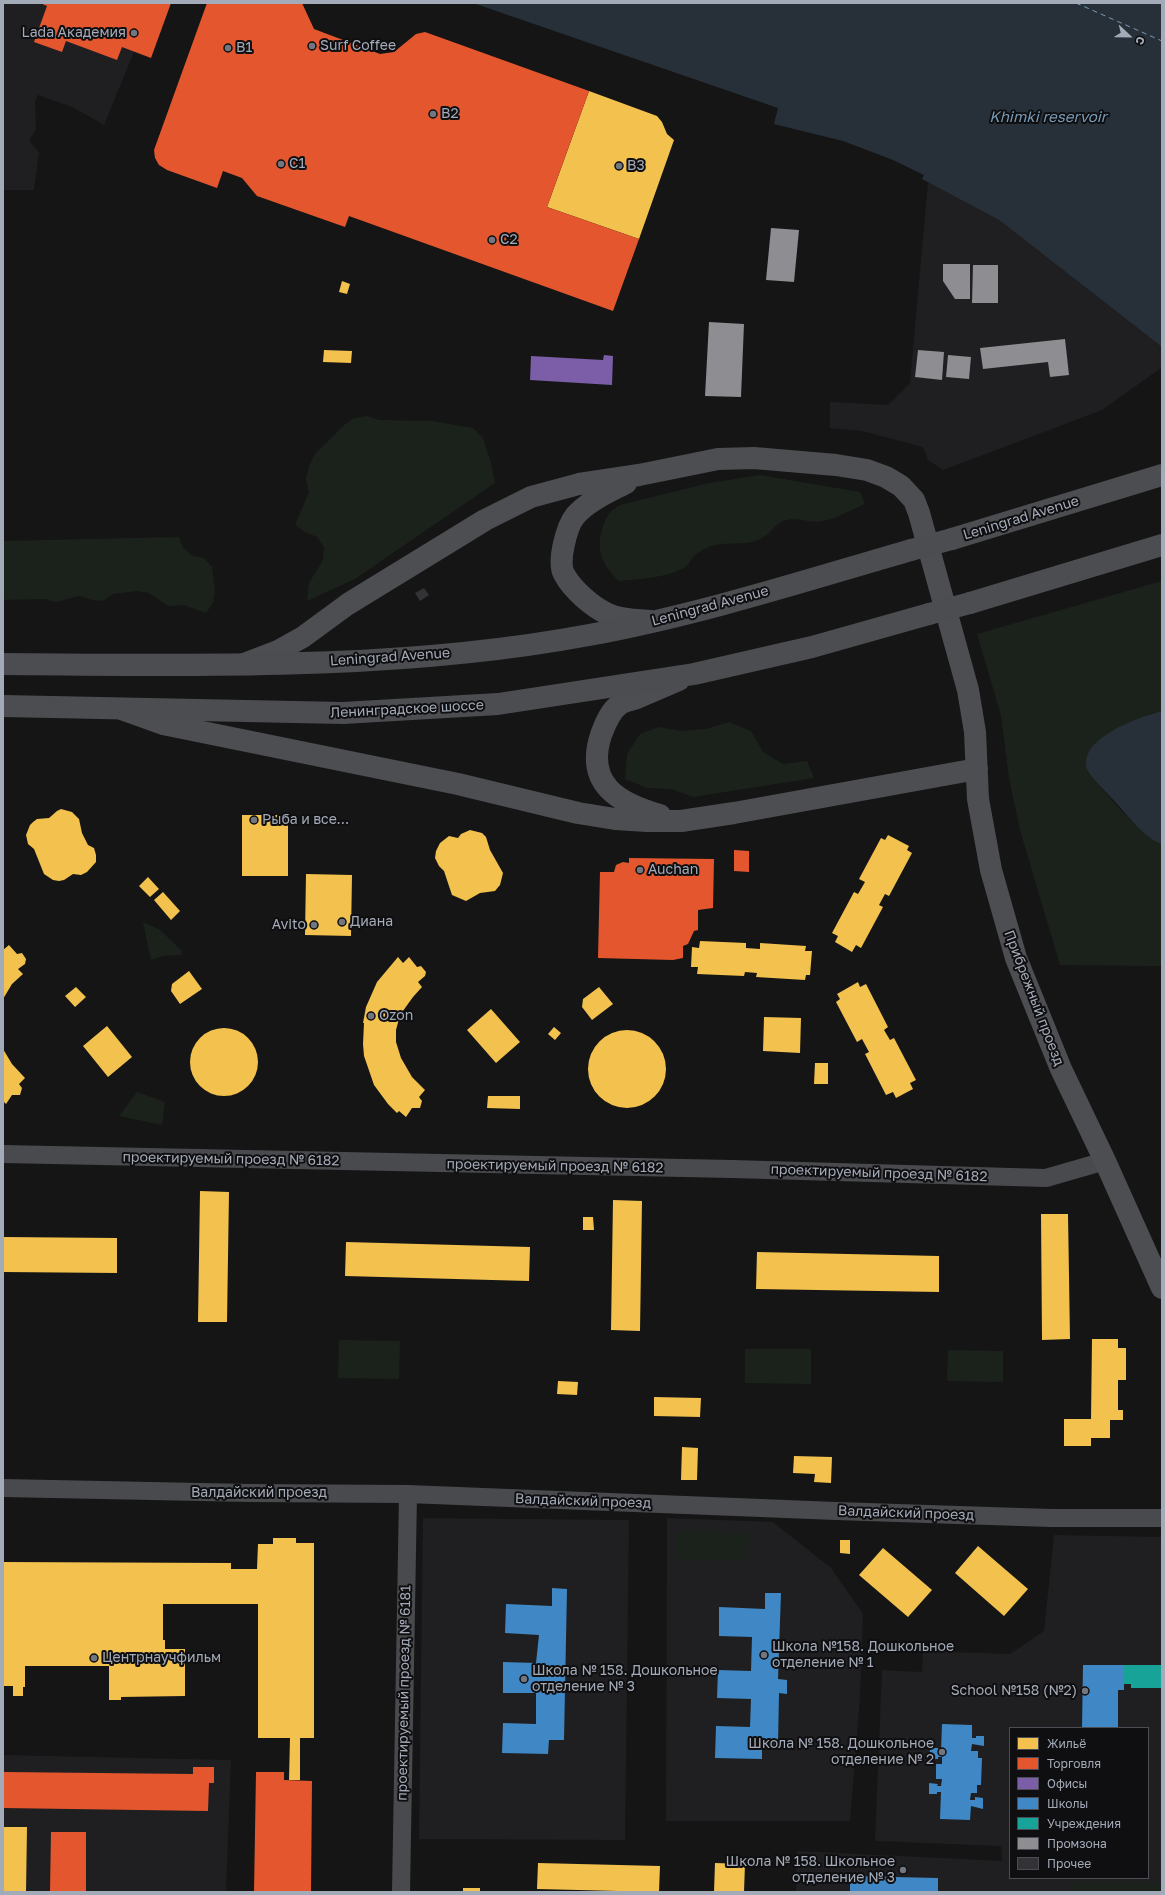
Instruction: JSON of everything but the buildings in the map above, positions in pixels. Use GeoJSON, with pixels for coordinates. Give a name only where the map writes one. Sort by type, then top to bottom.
{"type":"FeatureCollection","features":[{"type":"Feature","properties":{"kind":"main road","name":"Leningrad Avenue"},"geometry":{"type":"LineString","coordinates":[[244,664],[364,660],[466,652],[589,636],[746,598],[952,539],[1162,475]]}},
{"type":"Feature","properties":{"kind":"main road"},"geometry":{"type":"LineString","coordinates":[[694,674],[812,647],[970,603],[1162,545]]}},
{"type":"Feature","properties":{"kind":"main road"},"geometry":{"type":"LineString","coordinates":[[3,664],[244,664]]}},
{"type":"Feature","properties":{"kind":"main road","name":"Ленинградское шоссе"},"geometry":{"type":"LineString","coordinates":[[119,708],[344,713],[498,704],[694,674]]}},
{"type":"Feature","properties":{"kind":"main road"},"geometry":{"type":"LineString","coordinates":[[3,706],[119,708]]}},
{"type":"Feature","properties":{"kind":"street","name":"Прибрежный проезд"},"geometry":{"type":"LineString","coordinates":[[639,476],[718,459],[754,458],[836,465],[867,470],[886,477],[901,486],[914,500],[956,643],[970,697],[975,732],[978,799],[991,870],[1016,958],[1060,1069],[1105,1161],[1162,1288]]}},
{"type":"Feature","properties":{"kind":"street"},"geometry":{"type":"LineString","coordinates":[[639,476],[596,499],[575,516],[566,533],[562,551],[563,573],[587,601],[609,614],[633,620],[656,621]]}},
{"type":"Feature","properties":{"kind":"street"},"geometry":{"type":"LineString","coordinates":[[244,664],[278,651],[303,637],[359,597],[485,520],[531,497],[579,484],[639,476]]}},
{"type":"Feature","properties":{"kind":"street"},"geometry":{"type":"LineString","coordinates":[[680,821],[645,811],[615,796],[601,779],[596,762],[597,748],[607,719],[620,705],[694,674]]}},
{"type":"Feature","properties":{"kind":"street"},"geometry":{"type":"LineString","coordinates":[[119,708],[164,724],[458,784],[578,813],[615,819],[680,821],[977,769]]}},
{"type":"Feature","properties":{"kind":"street","name":"проектируемый проезд № 6182"},"geometry":{"type":"LineString","coordinates":[[3,1154],[732,1169],[1046,1178],[1105,1161]]}},
{"type":"Feature","properties":{"kind":"street","name":"Валдайский проезд"},"geometry":{"type":"LineString","coordinates":[[3,1488],[250,1494],[408,1494],[836,1512],[1051,1518],[1162,1518]]}},
{"type":"Feature","properties":{"kind":"street","name":"проектируемый проезд № 6181"},"geometry":{"type":"LineString","coordinates":[[401,1892],[408,1494]]}},
{"type":"Feature","properties":{"kind":"shaded area"},"geometry":{"type":"Polygon","coordinates":[[[3,3],[171,3],[151,58],[134,52],[104,125],[72,107],[38,95],[35,101],[36,129],[29,141],[39,152],[34,190],[3,190],[3,3]]]}},
{"type":"Feature","properties":{"kind":"shaded area"},"geometry":{"type":"Polygon","coordinates":[[[928,182],[999,220],[1162,347],[1161,368],[1102,410],[943,470],[928,460],[923,447],[862,431],[830,428],[830,402],[888,405],[910,383],[928,182]]]}},
{"type":"Feature","properties":{"kind":"shaded area"},"geometry":{"type":"Polygon","coordinates":[[[367,416],[379,420],[432,421],[473,428],[483,438],[491,463],[495,483],[355,579],[307,601],[309,583],[323,560],[324,547],[317,537],[305,532],[295,525],[309,492],[306,479],[309,466],[315,454],[343,426],[354,418],[367,416]]]}},
{"type":"Feature","properties":{"kind":"shaded area"},"geometry":{"type":"Polygon","coordinates":[[[760,475],[860,492],[865,504],[828,520],[813,522],[793,519],[783,521],[777,524],[765,536],[756,541],[712,546],[704,549],[694,556],[686,567],[661,576],[619,581],[604,563],[600,549],[603,526],[611,512],[620,505],[709,483],[760,475]]]}},
{"type":"Feature","properties":{"kind":"shaded area"},"geometry":{"type":"Polygon","coordinates":[[[179,537],[183,548],[193,556],[204,558],[212,567],[215,591],[213,603],[206,613],[184,605],[168,606],[149,593],[137,591],[113,594],[103,601],[92,600],[79,596],[56,602],[45,599],[3,600],[3,541],[179,537]]]}},
{"type":"Feature","properties":{"kind":"shaded area"},"geometry":{"type":"Polygon","coordinates":[[[1162,581],[1162,711],[1150,714],[1087,771],[1133,823],[1153,840],[1162,844],[1162,966],[1060,965],[1020,830],[1009,778],[1001,715],[977,634],[1162,581]]]}},
{"type":"Feature","properties":{"kind":"shaded area"},"geometry":{"type":"Polygon","coordinates":[[[729,722],[751,731],[763,752],[783,764],[807,761],[814,778],[693,797],[671,789],[647,788],[625,779],[627,754],[640,734],[659,727],[681,731],[706,729],[729,722]]]}},
{"type":"Feature","properties":{"kind":"shaded area"},"geometry":{"type":"Polygon","coordinates":[[[143,922],[160,930],[182,951],[181,955],[163,956],[151,960],[143,922]]]}},
{"type":"Feature","properties":{"kind":"shaded area"},"geometry":{"type":"Polygon","coordinates":[[[137,1092],[165,1102],[162,1125],[119,1116],[137,1092]]]}},
{"type":"Feature","properties":{"kind":"shaded area"},"geometry":{"type":"Polygon","coordinates":[[[339,1340],[400,1341],[399,1379],[338,1378],[339,1340]]]}},
{"type":"Feature","properties":{"kind":"shaded area"},"geometry":{"type":"Polygon","coordinates":[[[745,1349],[811,1349],[811,1384],[745,1383],[745,1349]]]}},
{"type":"Feature","properties":{"kind":"shaded area"},"geometry":{"type":"Polygon","coordinates":[[[948,1350],[1003,1351],[1003,1382],[947,1381],[948,1350]]]}},
{"type":"Feature","properties":{"kind":"shaded area","name":"Школа № 158. Дошкольное отделение № 3"},"geometry":{"type":"Polygon","coordinates":[[[423,1518],[629,1520],[625,1840],[419,1839],[423,1518]]]}},
{"type":"Feature","properties":{"kind":"shaded area","name":"Школа №158. Дошкольное отделение № 1"},"geometry":{"type":"Polygon","coordinates":[[[667,1518],[773,1522],[831,1568],[863,1614],[860,1696],[850,1821],[666,1821],[667,1518]]]}},
{"type":"Feature","properties":{"kind":"shaded area"},"geometry":{"type":"Polygon","coordinates":[[[676,1531],[749,1533],[748,1561],[675,1559],[676,1531]]]}},
{"type":"Feature","properties":{"kind":"shaded area"},"geometry":{"type":"Polygon","coordinates":[[[1054,1535],[1162,1537],[1162,1892],[796,1892],[797,1851],[1002,1861],[1001,1846],[875,1841],[882,1670],[922,1672],[923,1651],[1010,1654],[1044,1631],[1054,1535]]]}},
{"type":"Feature","properties":{"kind":"shaded area"},"geometry":{"type":"Polygon","coordinates":[[[3,1755],[231,1760],[226,1892],[3,1892],[3,1755]]]}},
{"type":"Feature","properties":{"kind":"shaded area"},"geometry":{"type":"Polygon","coordinates":[[[1162,1883],[1162,1892],[1070,1892],[1070,1884],[1162,1883]]]}},
{"type":"Feature","properties":{"kind":"water","name":"Khimki reservoir"},"geometry":{"type":"Polygon","coordinates":[[[473,3],[1162,3],[1162,347],[999,220],[922,179],[924,175],[893,160],[843,141],[774,124],[778,108],[473,3]]]}},
{"type":"Feature","properties":{"kind":"water"},"geometry":{"type":"Polygon","coordinates":[[[1162,711],[1162,844],[1156,842],[1144,833],[1096,782],[1087,769],[1087,758],[1092,748],[1101,739],[1113,731],[1140,718],[1162,711]]]}},
{"type":"Feature","properties":{"kind":"ferry route"},"geometry":{"type":"LineString","coordinates":[[1076,3],[1162,41]]}},
{"type":"Feature","properties":{"kind":"place","name":"Lada Академия"},"geometry":{"type":"Point","coordinates":[134,33]}},
{"type":"Feature","properties":{"kind":"place","name":"Surf Coffee"},"geometry":{"type":"Point","coordinates":[312,46]}},
{"type":"Feature","properties":{"kind":"place","name":"B1"},"geometry":{"type":"Point","coordinates":[228,48]}},
{"type":"Feature","properties":{"kind":"place","name":"B2"},"geometry":{"type":"Point","coordinates":[433,114]}},
{"type":"Feature","properties":{"kind":"place","name":"C1"},"geometry":{"type":"Point","coordinates":[281,164]}},
{"type":"Feature","properties":{"kind":"place","name":"B3"},"geometry":{"type":"Point","coordinates":[619,166]}},
{"type":"Feature","properties":{"kind":"place","name":"C2"},"geometry":{"type":"Point","coordinates":[492,240]}},
{"type":"Feature","properties":{"kind":"place","name":"Рыба и все..."},"geometry":{"type":"Point","coordinates":[254,820]}},
{"type":"Feature","properties":{"kind":"place","name":"Auchan"},"geometry":{"type":"Point","coordinates":[640,870]}},
{"type":"Feature","properties":{"kind":"place","name":"Диана"},"geometry":{"type":"Point","coordinates":[342,922]}},
{"type":"Feature","properties":{"kind":"place","name":"Avito"},"geometry":{"type":"Point","coordinates":[314,925]}},
{"type":"Feature","properties":{"kind":"place","name":"Ozon"},"geometry":{"type":"Point","coordinates":[371,1016]}},
{"type":"Feature","properties":{"kind":"place","name":"Школа №158. Дошкольное отделение № 1"},"geometry":{"type":"Point","coordinates":[764,1655]}},
{"type":"Feature","properties":{"kind":"place","name":"Центрнаучфильм"},"geometry":{"type":"Point","coordinates":[94,1658]}},
{"type":"Feature","properties":{"kind":"place","name":"Школа № 158. Дошкольное отделение № 3"},"geometry":{"type":"Point","coordinates":[524,1679]}},
{"type":"Feature","properties":{"kind":"place","name":"School №158 (№2)"},"geometry":{"type":"Point","coordinates":[1085,1691]}},
{"type":"Feature","properties":{"kind":"place","name":"Школа № 158. Дошкольное отделение № 2"},"geometry":{"type":"Point","coordinates":[942,1752]}},
{"type":"Feature","properties":{"kind":"place","name":"Школа № 158. Школьное отделение № 3"},"geometry":{"type":"Point","coordinates":[903,1870]}}]}
